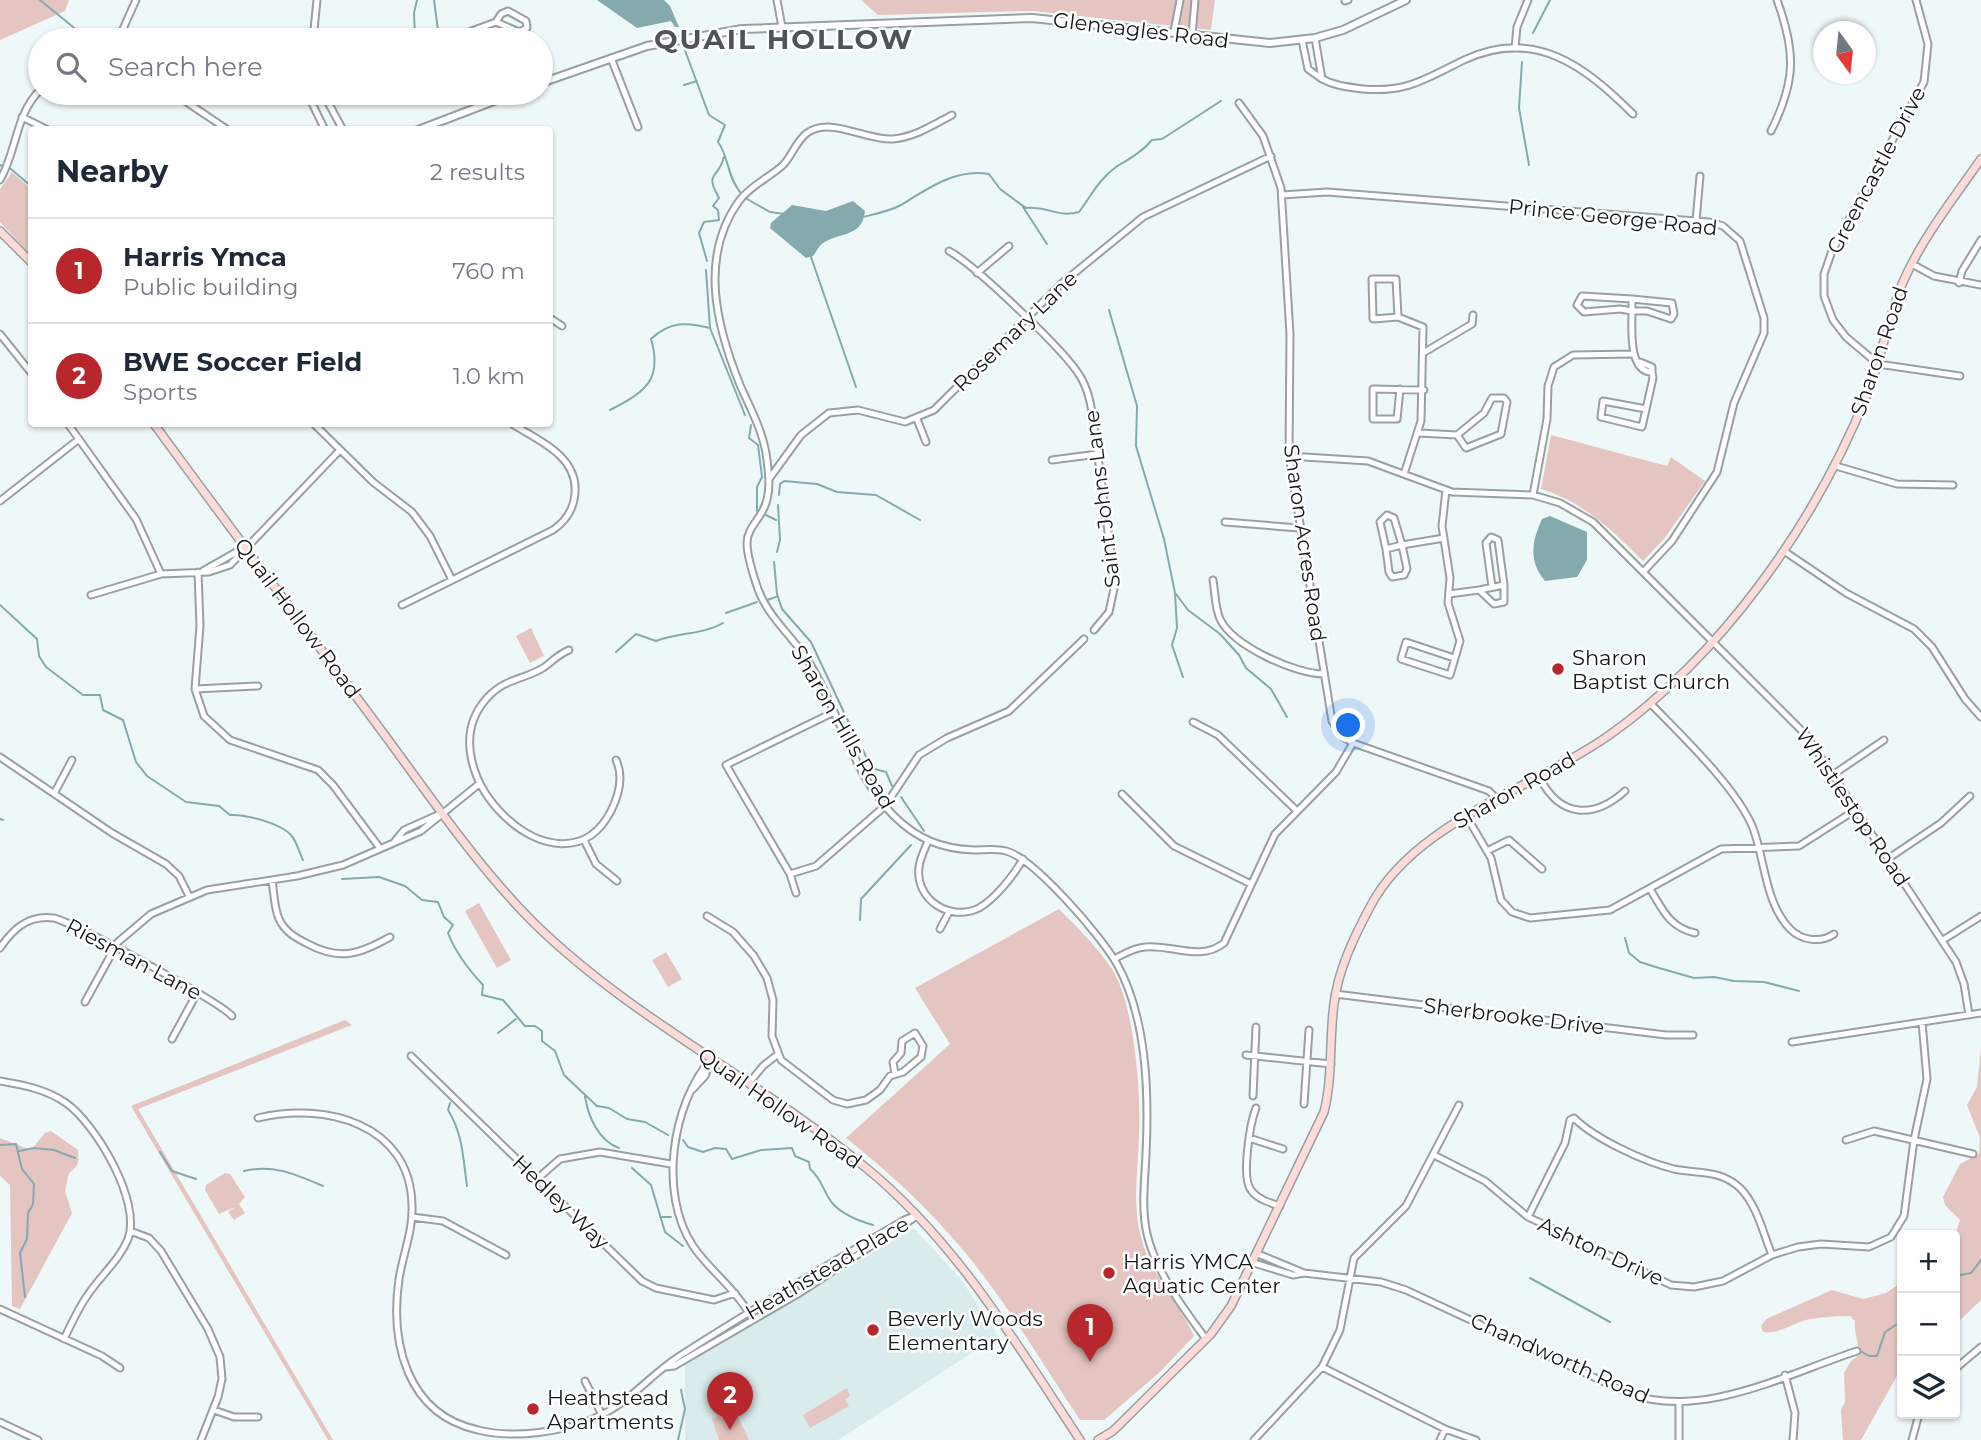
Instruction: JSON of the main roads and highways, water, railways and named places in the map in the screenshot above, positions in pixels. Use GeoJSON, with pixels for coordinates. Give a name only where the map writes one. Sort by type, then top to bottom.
{"type":"FeatureCollection","features":[{"type":"Feature","properties":{"kind":"main road","name":"Sharon Road"},"geometry":{"type":"LineString","coordinates":[[1098,1440],[1114,1431],[1206,1339],[1231,1306],[1254,1262],[1324,1112],[1331,1064],[1335,994],[1357,934],[1390,876],[1423,843],[1540,778],[1605,738],[1650,703],[1713,640],[1784,551],[1836,466],[1878,363],[1894,304],[1912,264],[1980,159]]}},
{"type":"Feature","properties":{"kind":"main road"},"geometry":{"type":"LineString","coordinates":[[0,231],[28,259]]}},
{"type":"Feature","properties":{"kind":"main road","name":"Quail Hollow Road"},"geometry":{"type":"LineString","coordinates":[[156,427],[442,813],[505,891],[596,979],[749,1083],[857,1161],[917,1215],[980,1289],[1080,1440]]}},
{"type":"Feature","properties":{"kind":"water"},"geometry":{"type":"Polygon","coordinates":[[[597,0],[664,0],[670,6],[679,27],[675,27],[671,21],[637,28],[597,0]]]}},
{"type":"Feature","properties":{"kind":"water"},"geometry":{"type":"Polygon","coordinates":[[[853,201],[865,211],[859,227],[825,242],[813,256],[806,258],[770,228],[771,223],[792,205],[826,211],[853,201]]]}},
{"type":"Feature","properties":{"kind":"water"},"geometry":{"type":"Polygon","coordinates":[[[1550,516],[1587,532],[1587,560],[1577,577],[1545,581],[1536,566],[1533,551],[1536,535],[1542,519],[1550,516]]]}},
{"type":"Feature","properties":{"kind":"waterway"},"geometry":{"type":"LineString","coordinates":[[40,0],[74,28]]}},
{"type":"Feature","properties":{"kind":"waterway"},"geometry":{"type":"LineString","coordinates":[[415,28],[417,0]]}},
{"type":"Feature","properties":{"kind":"waterway"},"geometry":{"type":"LineString","coordinates":[[434,0],[438,28]]}},
{"type":"Feature","properties":{"kind":"waterway"},"geometry":{"type":"LineString","coordinates":[[1533,33],[1550,0]]}},
{"type":"Feature","properties":{"kind":"waterway"},"geometry":{"type":"LineString","coordinates":[[683,45],[709,115],[725,125],[718,142],[740,192]]}},
{"type":"Feature","properties":{"kind":"waterway"},"geometry":{"type":"LineString","coordinates":[[1522,62],[1519,108],[1529,165]]}},
{"type":"Feature","properties":{"kind":"waterway"},"geometry":{"type":"LineString","coordinates":[[684,85],[697,81]]}},
{"type":"Feature","properties":{"kind":"waterway"},"geometry":{"type":"LineString","coordinates":[[863,217],[897,207],[942,181],[977,173],[989,174],[1000,189],[1026,208],[1065,214],[1079,212],[1100,182],[1116,167],[1140,152],[1152,140],[1162,139],[1221,101]]}},
{"type":"Feature","properties":{"kind":"waterway"},"geometry":{"type":"LineString","coordinates":[[707,261],[699,233],[704,222],[719,220],[718,210],[713,206],[719,198],[712,179],[724,157]]}},
{"type":"Feature","properties":{"kind":"waterway"},"geometry":{"type":"LineString","coordinates":[[11,169],[28,184]]}},
{"type":"Feature","properties":{"kind":"waterway"},"geometry":{"type":"LineString","coordinates":[[747,199],[770,212],[784,214]]}},
{"type":"Feature","properties":{"kind":"waterway"},"geometry":{"type":"LineString","coordinates":[[1023,207],[1047,244]]}},
{"type":"Feature","properties":{"kind":"waterway"},"geometry":{"type":"LineString","coordinates":[[811,257],[856,387]]}},
{"type":"Feature","properties":{"kind":"waterway"},"geometry":{"type":"LineString","coordinates":[[706,270],[710,328],[745,415]]}},
{"type":"Feature","properties":{"kind":"waterway"},"geometry":{"type":"LineString","coordinates":[[1109,310],[1137,406],[1136,446],[1164,539],[1175,593],[1177,628],[1172,645],[1183,677]]}},
{"type":"Feature","properties":{"kind":"waterway"},"geometry":{"type":"LineString","coordinates":[[610,410],[642,390],[653,375],[655,365],[651,339],[658,333],[679,324],[710,328]]}},
{"type":"Feature","properties":{"kind":"waterway"},"geometry":{"type":"LineString","coordinates":[[751,425],[749,438],[758,445],[762,477],[757,487],[757,511]]}},
{"type":"Feature","properties":{"kind":"waterway"},"geometry":{"type":"LineString","coordinates":[[779,495],[780,484],[784,481],[817,484],[837,492],[876,495],[920,520]]}},
{"type":"Feature","properties":{"kind":"waterway"},"geometry":{"type":"LineString","coordinates":[[777,552],[780,540],[778,505]]}},
{"type":"Feature","properties":{"kind":"waterway"},"geometry":{"type":"LineString","coordinates":[[766,515],[776,520]]}},
{"type":"Feature","properties":{"kind":"waterway"},"geometry":{"type":"LineString","coordinates":[[774,562],[777,594],[782,609],[811,642],[856,738]]}},
{"type":"Feature","properties":{"kind":"waterway"},"geometry":{"type":"LineString","coordinates":[[1176,594],[1188,610],[1220,634],[1239,655],[1246,668],[1271,689],[1287,717]]}},
{"type":"Feature","properties":{"kind":"waterway"},"geometry":{"type":"LineString","coordinates":[[767,600],[776,597]]}},
{"type":"Feature","properties":{"kind":"waterway"},"geometry":{"type":"LineString","coordinates":[[726,613],[757,602]]}},
{"type":"Feature","properties":{"kind":"waterway"},"geometry":{"type":"LineString","coordinates":[[0,605],[37,639],[39,656],[46,667],[83,695],[100,695],[103,710],[123,720],[136,762],[147,776],[186,802],[219,806],[230,815],[253,818],[279,827],[293,838],[303,860]]}},
{"type":"Feature","properties":{"kind":"waterway"},"geometry":{"type":"LineString","coordinates":[[616,652],[636,634],[656,641],[707,630],[723,623]]}},
{"type":"Feature","properties":{"kind":"waterway"},"geometry":{"type":"LineString","coordinates":[[863,750],[871,768],[886,772],[892,786]]}},
{"type":"Feature","properties":{"kind":"waterway"},"geometry":{"type":"LineString","coordinates":[[901,797],[924,831]]}},
{"type":"Feature","properties":{"kind":"waterway"},"geometry":{"type":"LineString","coordinates":[[860,920],[861,899],[911,845]]}},
{"type":"Feature","properties":{"kind":"waterway"},"geometry":{"type":"LineString","coordinates":[[342,879],[379,877],[405,886],[422,900],[438,902],[444,917],[453,925],[448,933],[455,948],[483,985],[482,995],[503,1000],[525,1026],[535,1026],[542,1031],[542,1041],[555,1051],[564,1075],[597,1106],[609,1108],[627,1119],[645,1122],[668,1135]]}},
{"type":"Feature","properties":{"kind":"waterway"},"geometry":{"type":"LineString","coordinates":[[1625,938],[1629,953],[1640,962],[1659,968],[1694,978],[1714,977],[1764,982],[1799,991]]}},
{"type":"Feature","properties":{"kind":"waterway"},"geometry":{"type":"LineString","coordinates":[[498,1033],[516,1019]]}},
{"type":"Feature","properties":{"kind":"waterway"},"geometry":{"type":"LineString","coordinates":[[585,1096],[589,1112],[600,1134],[619,1148]]}},
{"type":"Feature","properties":{"kind":"waterway"},"geometry":{"type":"LineString","coordinates":[[450,1103],[448,1110],[460,1137],[467,1186]]}},
{"type":"Feature","properties":{"kind":"waterway"},"geometry":{"type":"LineString","coordinates":[[683,1140],[688,1147],[703,1152],[715,1148],[726,1149],[732,1159],[761,1150],[792,1148],[795,1156],[809,1162],[810,1169],[834,1205],[852,1218],[873,1225]]}},
{"type":"Feature","properties":{"kind":"waterway"},"geometry":{"type":"LineString","coordinates":[[0,1145],[16,1144],[22,1169],[34,1184],[33,1204],[28,1213],[27,1239],[20,1253],[25,1297]]}},
{"type":"Feature","properties":{"kind":"waterway"},"geometry":{"type":"LineString","coordinates":[[19,1151],[34,1148],[54,1150],[75,1158]]}},
{"type":"Feature","properties":{"kind":"waterway"},"geometry":{"type":"LineString","coordinates":[[160,1152],[172,1171],[196,1179]]}},
{"type":"Feature","properties":{"kind":"waterway"},"geometry":{"type":"LineString","coordinates":[[632,1168],[651,1185],[665,1232],[683,1246]]}},
{"type":"Feature","properties":{"kind":"waterway"},"geometry":{"type":"LineString","coordinates":[[244,1171],[274,1170],[323,1186]]}},
{"type":"Feature","properties":{"kind":"waterway"},"geometry":{"type":"LineString","coordinates":[[660,1217],[671,1217]]}},
{"type":"Feature","properties":{"kind":"waterway"},"geometry":{"type":"LineString","coordinates":[[1960,1275],[1971,1273],[1981,1260]]}},
{"type":"Feature","properties":{"kind":"waterway"},"geometry":{"type":"LineString","coordinates":[[1530,1278],[1610,1322]]}},
{"type":"Feature","properties":{"kind":"waterway"},"geometry":{"type":"LineString","coordinates":[[1862,1352],[1877,1356],[1885,1332],[1897,1324]]}},
{"type":"Feature","properties":{"kind":"waterway"},"geometry":{"type":"LineString","coordinates":[[678,1440],[685,1409],[681,1390]]}},
{"type":"Feature","properties":{"kind":"place","name":"Sharon Baptist Church"},"geometry":{"type":"Point","coordinates":[1558,669]}},
{"type":"Feature","properties":{"kind":"place","name":"Harris YMCA Aquatic Center"},"geometry":{"type":"Point","coordinates":[1109,1273]}},
{"type":"Feature","properties":{"kind":"place","name":"Beverly Woods Elementary"},"geometry":{"type":"Point","coordinates":[873,1330]}},
{"type":"Feature","properties":{"kind":"place","name":"Harris Ymca"},"geometry":{"type":"Point","coordinates":[1090,1362]}},
{"type":"Feature","properties":{"kind":"place","name":"Heathstead Apartments"},"geometry":{"type":"Point","coordinates":[533,1409]}},
{"type":"Feature","properties":{"kind":"place","name":"BWE Soccer Field"},"geometry":{"type":"Point","coordinates":[730,1430]}},
{"type":"Feature","properties":{"kind":"district","name":"QUAIL HOLLOW"},"geometry":{"type":"Point","coordinates":[784,39]}}]}
